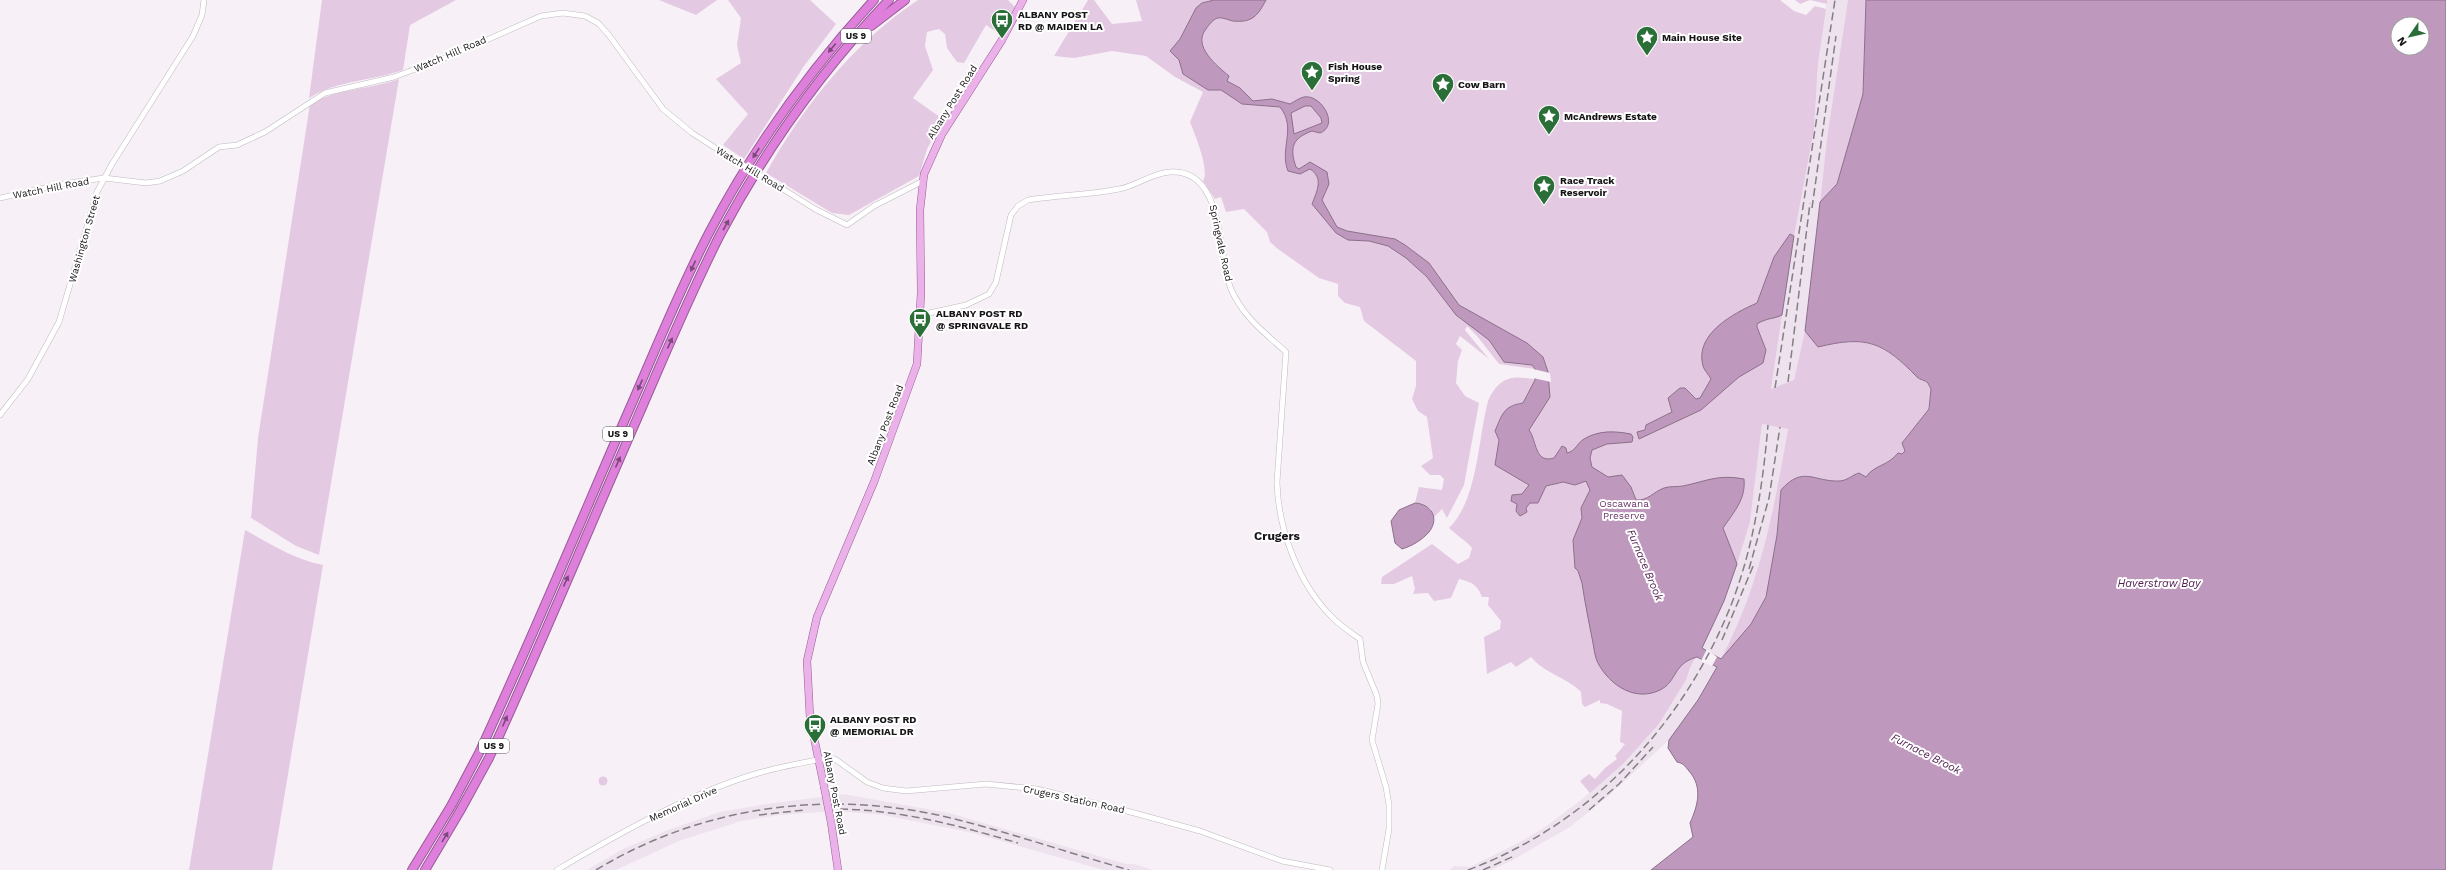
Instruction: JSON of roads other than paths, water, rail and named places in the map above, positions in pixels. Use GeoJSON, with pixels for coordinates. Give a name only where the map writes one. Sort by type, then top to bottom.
{"type":"FeatureCollection","features":[{"type":"Feature","properties":{"kind":"highway","name":"US 9"},"geometry":{"type":"LineString","coordinates":[[412,870],[451,806],[482,747],[675,306],[711,229],[742,175],[779,118],[857,18],[873,0]]}},
{"type":"Feature","properties":{"kind":"highway","name":"US 9"},"geometry":{"type":"LineString","coordinates":[[425,870],[464,805],[497,739],[684,310],[715,245],[758,170],[825,74],[889,0]]}},
{"type":"Feature","properties":{"kind":"highway"},"geometry":{"type":"LineString","coordinates":[[825,74],[877,21],[905,0]]}},
{"type":"Feature","properties":{"kind":"main road","name":"Albany Post Road"},"geometry":{"type":"LineString","coordinates":[[838,870],[831,822],[818,760],[808,690],[807,661],[811,641],[817,617],[874,482],[912,382],[917,364],[920,315],[920,226],[923,181],[930,158],[942,134],[997,47],[1023,0]]}},
{"type":"Feature","properties":{"kind":"street","name":"Washington Street"},"geometry":{"type":"LineString","coordinates":[[0,415],[28,379],[59,322],[76,269],[84,230],[97,192],[104,178],[193,36],[202,15],[204,0]]}},
{"type":"Feature","properties":{"kind":"street","name":"Watch Hill Road"},"geometry":{"type":"LineString","coordinates":[[0,198],[62,184],[104,178],[146,183],[160,181],[183,171],[219,147],[237,144],[265,132],[325,93],[394,77],[448,57],[541,16],[563,13],[585,16],[598,23],[608,34],[663,110],[685,129],[815,209],[847,225],[874,206],[923,181]]}},
{"type":"Feature","properties":{"kind":"street","name":"Springvale Road"},"geometry":{"type":"LineString","coordinates":[[920,315],[966,305],[989,294],[996,282],[1011,215],[1018,206],[1028,200],[1118,189],[1170,172],[1185,174],[1200,183],[1209,194],[1214,205],[1224,265],[1231,289],[1243,312],[1286,352],[1277,499],[1284,535],[1294,560],[1315,596],[1330,616],[1360,639],[1363,662],[1377,696],[1378,704],[1372,740],[1386,787],[1389,805],[1386,848],[1382,870]]}},
{"type":"Feature","properties":{"kind":"street","name":"Crugers Station Road"},"geometry":{"type":"LineString","coordinates":[[818,760],[835,759],[867,782],[892,790],[986,784],[1037,789],[1187,827],[1282,861],[1330,870]]}},
{"type":"Feature","properties":{"kind":"street","name":"Memorial Drive"},"geometry":{"type":"LineString","coordinates":[[557,870],[612,837],[707,792],[762,772],[818,760]]}},
{"type":"Feature","properties":{"kind":"water","name":"Haverstraw Bay"},"geometry":{"type":"Polygon","coordinates":[[[1214,0],[1266,0],[1254,17],[1245,21],[1233,21],[1220,18],[1213,21],[1202,35],[1204,49],[1218,67],[1229,76],[1227,81],[1240,88],[1253,101],[1272,99],[1290,104],[1298,99],[1310,97],[1322,105],[1328,117],[1326,129],[1320,133],[1312,131],[1300,137],[1294,144],[1293,154],[1296,167],[1299,169],[1310,162],[1327,172],[1329,184],[1322,200],[1337,227],[1347,231],[1395,239],[1405,245],[1429,263],[1459,305],[1527,343],[1543,357],[1548,372],[1550,397],[1529,430],[1532,434],[1539,454],[1543,458],[1554,458],[1562,446],[1566,448],[1567,453],[1570,452],[1582,441],[1595,434],[1619,432],[1631,434],[1633,437],[1632,442],[1607,444],[1592,450],[1590,458],[1592,467],[1608,477],[1622,475],[1631,487],[1636,500],[1647,498],[1666,487],[1683,486],[1706,480],[1727,477],[1744,479],[1741,499],[1735,511],[1723,528],[1737,564],[1724,601],[1702,648],[1721,659],[1751,624],[1766,597],[1777,535],[1781,490],[1789,482],[1802,476],[1809,476],[1830,481],[1845,480],[1859,473],[1866,477],[1873,470],[1890,461],[1898,453],[1902,454],[1905,451],[1902,443],[1929,409],[1931,389],[1928,383],[1918,378],[1905,365],[1884,349],[1873,344],[1862,342],[1835,343],[1818,347],[1805,331],[1820,202],[1837,184],[1863,94],[1866,0],[2446,0],[2446,870],[1651,870],[1693,837],[1690,823],[1697,803],[1698,790],[1696,783],[1688,769],[1677,762],[1668,748],[1669,740],[1698,700],[1717,667],[1697,657],[1683,664],[1666,686],[1651,693],[1642,694],[1624,690],[1609,679],[1595,656],[1582,583],[1578,571],[1575,568],[1573,540],[1582,518],[1581,508],[1590,490],[1586,481],[1575,485],[1563,482],[1546,486],[1538,503],[1530,503],[1526,508],[1527,512],[1520,516],[1516,511],[1517,504],[1511,501],[1512,495],[1522,494],[1529,485],[1495,465],[1499,440],[1495,431],[1507,409],[1516,404],[1523,403],[1535,380],[1535,369],[1532,365],[1504,362],[1489,340],[1456,315],[1427,277],[1406,258],[1388,246],[1369,241],[1348,240],[1336,233],[1312,204],[1318,185],[1317,176],[1310,169],[1300,174],[1288,171],[1285,155],[1288,131],[1287,123],[1285,115],[1280,107],[1242,104],[1221,90],[1208,90],[1183,74],[1179,60],[1170,51],[1180,39],[1196,8],[1202,3],[1214,0]],[[1305,106],[1291,113],[1294,134],[1322,123],[1321,118],[1311,106],[1305,106]]]}},
{"type":"Feature","properties":{"kind":"water"},"geometry":{"type":"Polygon","coordinates":[[[1790,234],[1794,236],[1782,315],[1757,324],[1766,350],[1763,363],[1739,377],[1701,410],[1639,439],[1637,432],[1645,430],[1646,425],[1672,412],[1668,398],[1680,388],[1685,388],[1696,399],[1700,398],[1711,379],[1703,366],[1702,355],[1704,344],[1718,326],[1727,319],[1757,303],[1774,257],[1790,234]]]}},
{"type":"Feature","properties":{"kind":"water"},"geometry":{"type":"Polygon","coordinates":[[[1415,503],[1421,504],[1429,509],[1434,517],[1434,522],[1429,532],[1423,538],[1402,549],[1395,543],[1391,521],[1399,510],[1415,503]]]}},
{"type":"Feature","properties":{"kind":"railway"},"geometry":{"type":"LineString","coordinates":[[1775,388],[1835,0]]}},
{"type":"Feature","properties":{"kind":"railway"},"geometry":{"type":"LineString","coordinates":[[1812,208],[1836,36]]}},
{"type":"Feature","properties":{"kind":"railway"},"geometry":{"type":"LineString","coordinates":[[1788,382],[1810,203]]}},
{"type":"Feature","properties":{"kind":"railway"},"geometry":{"type":"LineString","coordinates":[[1468,870],[1513,850],[1555,826],[1594,797],[1629,764],[1661,727],[1689,688],[1713,645],[1733,600],[1747,557],[1760,492],[1768,425]]}},
{"type":"Feature","properties":{"kind":"railway"},"geometry":{"type":"LineString","coordinates":[[1749,569],[1769,498],[1780,427]]}},
{"type":"Feature","properties":{"kind":"railway"},"geometry":{"type":"LineString","coordinates":[[1722,640],[1754,564]]}},
{"type":"Feature","properties":{"kind":"railway"},"geometry":{"type":"LineString","coordinates":[[1589,810],[1619,784],[1653,747]]}},
{"type":"Feature","properties":{"kind":"railway"},"geometry":{"type":"LineString","coordinates":[[596,870],[637,848],[680,830],[723,817],[768,809],[814,805],[860,805],[905,809],[951,818],[1129,870]]}},
{"type":"Feature","properties":{"kind":"railway"},"geometry":{"type":"LineString","coordinates":[[840,809],[885,812],[930,820],[1018,843]]}},
{"type":"Feature","properties":{"kind":"railway"},"geometry":{"type":"LineString","coordinates":[[759,815],[804,810]]}},
{"type":"Feature","properties":{"kind":"railway"},"geometry":{"type":"LineString","coordinates":[[1483,870],[1514,856]]}},
{"type":"Feature","properties":{"kind":"place","name":"ALBANY POST RD @ MAIDEN LA"},"geometry":{"type":"Point","coordinates":[1002,40]}},
{"type":"Feature","properties":{"kind":"place","name":"Main House Site"},"geometry":{"type":"Point","coordinates":[1647,56]}},
{"type":"Feature","properties":{"kind":"place","name":"Fish House Spring"},"geometry":{"type":"Point","coordinates":[1312,92]}},
{"type":"Feature","properties":{"kind":"place","name":"Cow Barn"},"geometry":{"type":"Point","coordinates":[1443,104]}},
{"type":"Feature","properties":{"kind":"place","name":"McAndrews Estate"},"geometry":{"type":"Point","coordinates":[1549,136]}},
{"type":"Feature","properties":{"kind":"place","name":"Race Track Reservoir"},"geometry":{"type":"Point","coordinates":[1544,206]}},
{"type":"Feature","properties":{"kind":"place","name":"ALBANY POST RD @ SPRINGVALE RD"},"geometry":{"type":"Point","coordinates":[920,338]}},
{"type":"Feature","properties":{"kind":"place","name":"ALBANY POST RD @ MEMORIAL DR"},"geometry":{"type":"Point","coordinates":[815,744]}},
{"type":"Feature","properties":{"kind":"district","name":"Crugers"},"geometry":{"type":"Point","coordinates":[1277,536]}},
{"type":"Feature","properties":{"kind":"park label","name":"Oscawana Preserve"},"geometry":{"type":"Point","coordinates":[1624,508]}},
{"type":"Feature","properties":{"kind":"water label","name":"Furnace Brook"},"geometry":{"type":"Point","coordinates":[1645,565]}},
{"type":"Feature","properties":{"kind":"water label","name":"Furnace Brook"},"geometry":{"type":"Point","coordinates":[1926,754]}}]}
